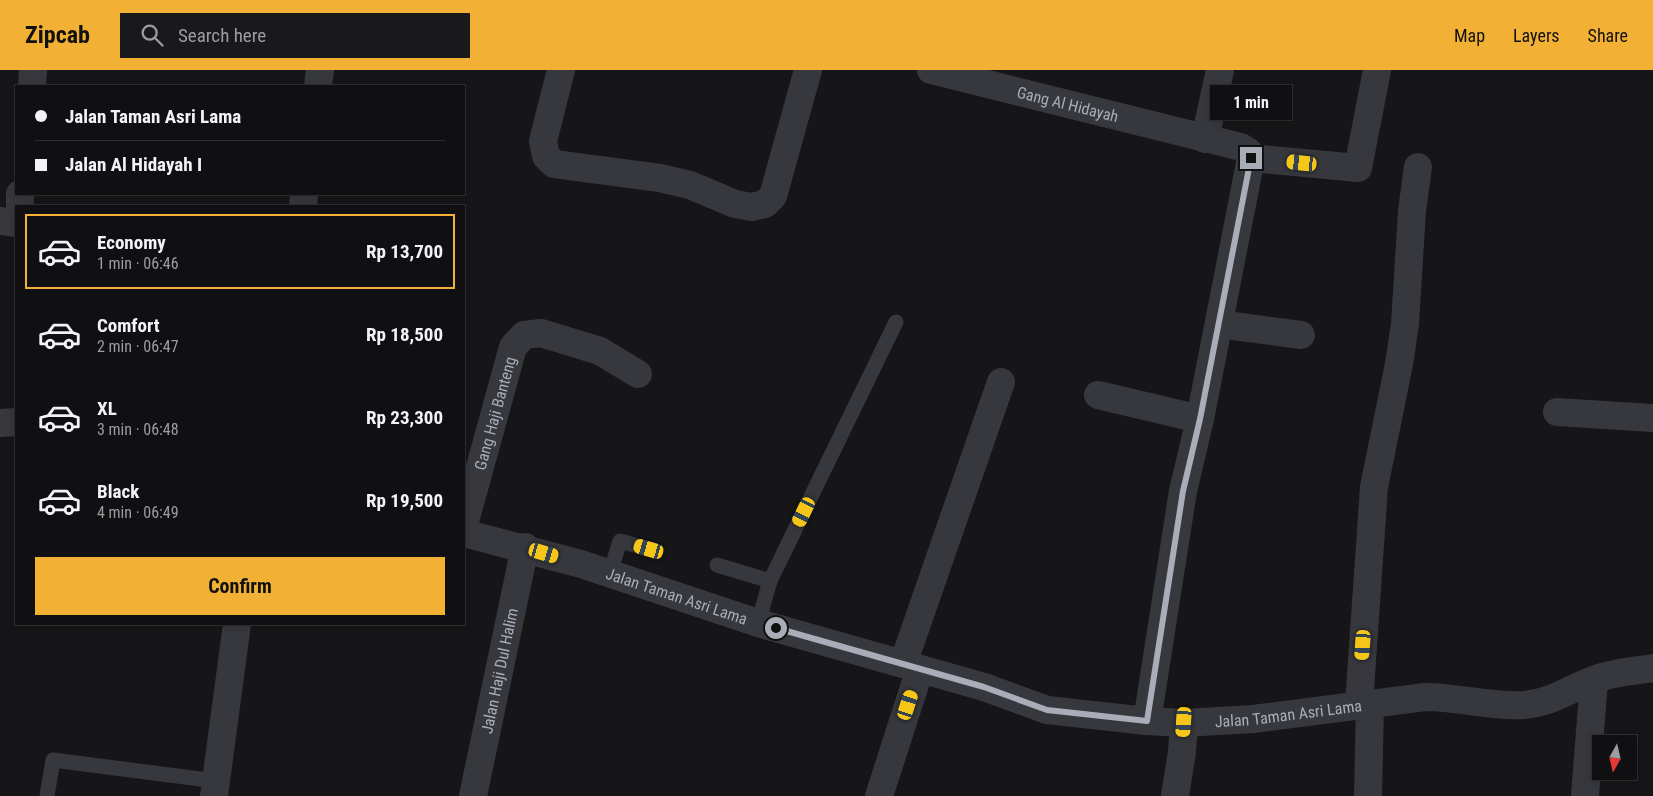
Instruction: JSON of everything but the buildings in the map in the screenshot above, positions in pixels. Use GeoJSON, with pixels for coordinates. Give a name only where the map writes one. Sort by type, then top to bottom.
{"type":"FeatureCollection","features":[{"type":"Feature","properties":{"kind":"street"},"geometry":{"type":"LineString","coordinates":[[32,85],[33,70]]}},
{"type":"Feature","properties":{"kind":"street"},"geometry":{"type":"LineString","coordinates":[[318,85],[320,70]]}},
{"type":"Feature","properties":{"kind":"street"},"geometry":{"type":"LineString","coordinates":[[561,70],[543,141],[546,156],[554,164],[660,178],[690,184],[735,204],[752,207],[765,204],[773,196],[808,70]]}},
{"type":"Feature","properties":{"kind":"street","name":"Gang Al Hidayah"},"geometry":{"type":"LineString","coordinates":[[931,70],[1205,139],[1241,146],[1249,152],[1251,158]]}},
{"type":"Feature","properties":{"kind":"street"},"geometry":{"type":"LineString","coordinates":[[1205,139],[1220,70]]}},
{"type":"Feature","properties":{"kind":"street"},"geometry":{"type":"LineString","coordinates":[[1147,721],[1183,491],[1200,419],[1251,158],[1358,168],[1377,70]]}},
{"type":"Feature","properties":{"kind":"street"},"geometry":{"type":"LineString","coordinates":[[1368,796],[1365,703],[1374,487],[1399,364],[1405,324],[1412,211],[1418,167]]}},
{"type":"Feature","properties":{"kind":"street"},"geometry":{"type":"LineString","coordinates":[[0,221],[15,223]]}},
{"type":"Feature","properties":{"kind":"street"},"geometry":{"type":"LineString","coordinates":[[1219,324],[1301,335]]}},
{"type":"Feature","properties":{"kind":"street","name":"Gang Haji Banteng"},"geometry":{"type":"LineString","coordinates":[[465,521],[513,346],[524,335],[542,333],[600,351],[638,374]]}},
{"type":"Feature","properties":{"kind":"street"},"geometry":{"type":"LineString","coordinates":[[879,796],[912,667],[1001,382]]}},
{"type":"Feature","properties":{"kind":"street"},"geometry":{"type":"LineString","coordinates":[[1098,396],[1200,419]]}},
{"type":"Feature","properties":{"kind":"street"},"geometry":{"type":"LineString","coordinates":[[1557,412],[1653,418]]}},
{"type":"Feature","properties":{"kind":"street"},"geometry":{"type":"LineString","coordinates":[[0,423],[15,422]]}},
{"type":"Feature","properties":{"kind":"street","name":"Jalan Taman Asri Lama"},"geometry":{"type":"LineString","coordinates":[[465,533],[526,547],[758,623],[984,687],[1047,710],[1147,721],[1184,722],[1253,719],[1365,703],[1443,697],[1489,704],[1525,705],[1556,699],[1607,675],[1653,668]]}},
{"type":"Feature","properties":{"kind":"street","name":"Jalan Haji Dul Halim"},"geometry":{"type":"LineString","coordinates":[[473,796],[526,547]]}},
{"type":"Feature","properties":{"kind":"street"},"geometry":{"type":"LineString","coordinates":[[215,788],[237,625]]}},
{"type":"Feature","properties":{"kind":"street"},"geometry":{"type":"LineString","coordinates":[[1586,796],[1594,680]]}},
{"type":"Feature","properties":{"kind":"street"},"geometry":{"type":"LineString","coordinates":[[1175,796],[1182,752],[1184,722]]}},
{"type":"Feature","properties":{"kind":"lane"},"geometry":{"type":"LineString","coordinates":[[758,623],[770,581],[896,322]]}},
{"type":"Feature","properties":{"kind":"lane"},"geometry":{"type":"LineString","coordinates":[[610,573],[620,541],[649,549]]}},
{"type":"Feature","properties":{"kind":"lane"},"geometry":{"type":"LineString","coordinates":[[717,565],[770,581]]}},
{"type":"Feature","properties":{"kind":"lane"},"geometry":{"type":"LineString","coordinates":[[47,796],[53,760],[215,788]]}},
{"type":"Feature","properties":{"kind":"route"},"geometry":{"type":"LineString","coordinates":[[776,628],[984,687],[1047,710],[1147,721],[1183,491],[1200,419],[1251,158]]}}]}
